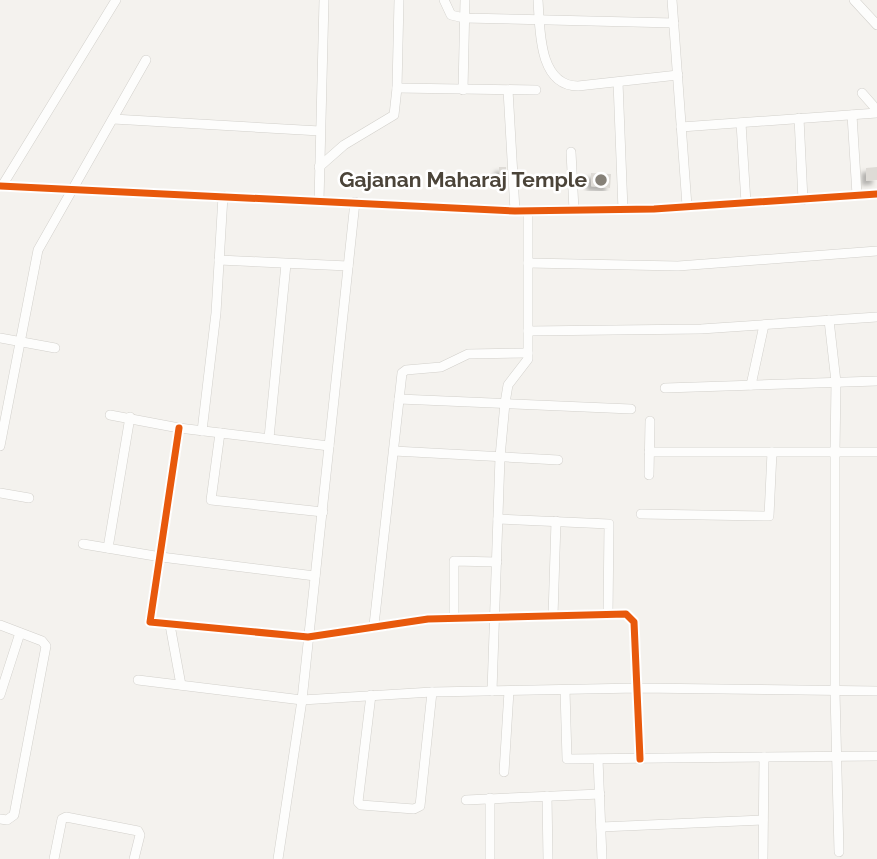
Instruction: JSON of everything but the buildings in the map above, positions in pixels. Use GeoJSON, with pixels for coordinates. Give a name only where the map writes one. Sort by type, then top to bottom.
{"type":"FeatureCollection","features":[{"type":"Feature","properties":{"kind":"street"},"geometry":{"type":"LineString","coordinates":[[116,0],[1,186],[515,211],[623,210],[877,194]]}},
{"type":"Feature","properties":{"kind":"street"},"geometry":{"type":"LineString","coordinates":[[319,201],[324,0]]}},
{"type":"Feature","properties":{"kind":"street"},"geometry":{"type":"LineString","coordinates":[[319,167],[344,145],[392,117],[395,111],[399,0]]}},
{"type":"Feature","properties":{"kind":"street"},"geometry":{"type":"LineString","coordinates":[[444,0],[451,15],[464,18],[674,23]]}},
{"type":"Feature","properties":{"kind":"street"},"geometry":{"type":"LineString","coordinates":[[463,90],[465,0]]}},
{"type":"Feature","properties":{"kind":"street"},"geometry":{"type":"LineString","coordinates":[[538,0],[544,56],[557,80],[572,86],[678,75]]}},
{"type":"Feature","properties":{"kind":"street"},"geometry":{"type":"LineString","coordinates":[[672,0],[687,206]]}},
{"type":"Feature","properties":{"kind":"street"},"geometry":{"type":"LineString","coordinates":[[854,0],[877,24]]}},
{"type":"Feature","properties":{"kind":"street"},"geometry":{"type":"LineString","coordinates":[[0,446],[38,250],[146,60]]}},
{"type":"Feature","properties":{"kind":"street"},"geometry":{"type":"LineString","coordinates":[[618,82],[623,210]]}},
{"type":"Feature","properties":{"kind":"street"},"geometry":{"type":"LineString","coordinates":[[397,88],[536,90]]}},
{"type":"Feature","properties":{"kind":"street"},"geometry":{"type":"LineString","coordinates":[[508,90],[515,211]]}},
{"type":"Feature","properties":{"kind":"street"},"geometry":{"type":"LineString","coordinates":[[862,93],[877,111]]}},
{"type":"Feature","properties":{"kind":"street"},"geometry":{"type":"LineString","coordinates":[[681,127],[877,111]]}},
{"type":"Feature","properties":{"kind":"street"},"geometry":{"type":"LineString","coordinates":[[852,115],[857,195]]}},
{"type":"Feature","properties":{"kind":"street"},"geometry":{"type":"LineString","coordinates":[[113,118],[320,131]]}},
{"type":"Feature","properties":{"kind":"street"},"geometry":{"type":"LineString","coordinates":[[799,118],[803,200]]}},
{"type":"Feature","properties":{"kind":"street"},"geometry":{"type":"LineString","coordinates":[[741,122],[746,203]]}},
{"type":"Feature","properties":{"kind":"street"},"geometry":{"type":"LineString","coordinates":[[570,152],[574,210]]}},
{"type":"Feature","properties":{"kind":"street"},"geometry":{"type":"LineString","coordinates":[[202,431],[216,313],[223,196]]}},
{"type":"Feature","properties":{"kind":"street"},"geometry":{"type":"LineString","coordinates":[[278,859],[302,700],[355,202]]}},
{"type":"Feature","properties":{"kind":"street"},"geometry":{"type":"LineString","coordinates":[[492,691],[500,457],[505,403],[508,384],[526,364],[528,353],[528,211]]}},
{"type":"Feature","properties":{"kind":"street"},"geometry":{"type":"LineString","coordinates":[[528,263],[706,265],[877,251]]}},
{"type":"Feature","properties":{"kind":"street"},"geometry":{"type":"LineString","coordinates":[[219,260],[348,266]]}},
{"type":"Feature","properties":{"kind":"street"},"geometry":{"type":"LineString","coordinates":[[269,438],[286,264]]}},
{"type":"Feature","properties":{"kind":"street"},"geometry":{"type":"LineString","coordinates":[[528,331],[663,330],[877,317]]}},
{"type":"Feature","properties":{"kind":"street"},"geometry":{"type":"LineString","coordinates":[[829,320],[835,383],[835,692],[839,852]]}},
{"type":"Feature","properties":{"kind":"street"},"geometry":{"type":"LineString","coordinates":[[751,385],[764,325]]}},
{"type":"Feature","properties":{"kind":"street"},"geometry":{"type":"LineString","coordinates":[[0,338],[55,348]]}},
{"type":"Feature","properties":{"kind":"street"},"geometry":{"type":"LineString","coordinates":[[374,625],[402,373],[406,370],[440,368],[468,354],[528,353]]}},
{"type":"Feature","properties":{"kind":"street"},"geometry":{"type":"LineString","coordinates":[[664,388],[877,380]]}},
{"type":"Feature","properties":{"kind":"street"},"geometry":{"type":"LineString","coordinates":[[399,400],[631,409]]}},
{"type":"Feature","properties":{"kind":"street"},"geometry":{"type":"LineString","coordinates":[[110,415],[179,428],[329,446]]}},
{"type":"Feature","properties":{"kind":"street"},"geometry":{"type":"LineString","coordinates":[[108,548],[130,417]]}},
{"type":"Feature","properties":{"kind":"street"},"geometry":{"type":"LineString","coordinates":[[649,475],[650,421]]}},
{"type":"Feature","properties":{"kind":"street"},"geometry":{"type":"LineString","coordinates":[[179,428],[150,622],[308,637],[374,625],[454,619],[626,614],[634,622],[640,759]]}},
{"type":"Feature","properties":{"kind":"street"},"geometry":{"type":"LineString","coordinates":[[220,433],[211,500],[323,512]]}},
{"type":"Feature","properties":{"kind":"street"},"geometry":{"type":"LineString","coordinates":[[394,451],[558,460]]}},
{"type":"Feature","properties":{"kind":"street"},"geometry":{"type":"LineString","coordinates":[[649,452],[877,452]]}},
{"type":"Feature","properties":{"kind":"street"},"geometry":{"type":"LineString","coordinates":[[641,514],[769,516],[772,452]]}},
{"type":"Feature","properties":{"kind":"street"},"geometry":{"type":"LineString","coordinates":[[0,492],[29,498]]}},
{"type":"Feature","properties":{"kind":"street"},"geometry":{"type":"LineString","coordinates":[[498,519],[609,524],[608,615]]}},
{"type":"Feature","properties":{"kind":"street"},"geometry":{"type":"LineString","coordinates":[[553,615],[555,521]]}},
{"type":"Feature","properties":{"kind":"street"},"geometry":{"type":"LineString","coordinates":[[83,544],[161,557],[315,576]]}},
{"type":"Feature","properties":{"kind":"street"},"geometry":{"type":"LineString","coordinates":[[454,619],[454,561],[497,562]]}},
{"type":"Feature","properties":{"kind":"street"},"geometry":{"type":"LineString","coordinates":[[0,625],[42,641],[46,650],[14,815],[7,820],[0,819]]}},
{"type":"Feature","properties":{"kind":"street"},"geometry":{"type":"LineString","coordinates":[[170,625],[181,685]]}},
{"type":"Feature","properties":{"kind":"street"},"geometry":{"type":"LineString","coordinates":[[0,695],[20,633]]}},
{"type":"Feature","properties":{"kind":"street"},"geometry":{"type":"LineString","coordinates":[[138,680],[302,700],[432,692],[638,688],[877,691]]}},
{"type":"Feature","properties":{"kind":"street"},"geometry":{"type":"LineString","coordinates":[[565,690],[566,759],[877,756]]}},
{"type":"Feature","properties":{"kind":"street"},"geometry":{"type":"LineString","coordinates":[[504,772],[509,691]]}},
{"type":"Feature","properties":{"kind":"street"},"geometry":{"type":"LineString","coordinates":[[371,695],[358,802],[361,805],[414,809],[419,806],[432,692]]}},
{"type":"Feature","properties":{"kind":"street"},"geometry":{"type":"LineString","coordinates":[[762,859],[764,757]]}},
{"type":"Feature","properties":{"kind":"street"},"geometry":{"type":"LineString","coordinates":[[598,759],[602,859]]}},
{"type":"Feature","properties":{"kind":"street"},"geometry":{"type":"LineString","coordinates":[[466,800],[600,794]]}},
{"type":"Feature","properties":{"kind":"street"},"geometry":{"type":"LineString","coordinates":[[547,796],[548,859]]}},
{"type":"Feature","properties":{"kind":"street"},"geometry":{"type":"LineString","coordinates":[[490,798],[490,859]]}},
{"type":"Feature","properties":{"kind":"street"},"geometry":{"type":"LineString","coordinates":[[54,859],[62,819],[66,817],[138,831],[140,835],[134,859]]}},
{"type":"Feature","properties":{"kind":"street"},"geometry":{"type":"LineString","coordinates":[[601,827],[763,820]]}},
{"type":"Feature","properties":{"kind":"cycle path"},"geometry":{"type":"LineString","coordinates":[[0,186],[515,211],[654,209],[877,194]]}},
{"type":"Feature","properties":{"kind":"cycle path"},"geometry":{"type":"LineString","coordinates":[[179,428],[150,622],[308,637],[428,619],[626,614],[634,622],[640,759]]}},
{"type":"Feature","properties":{"kind":"place","name":"Gajanan Maharaj Temple"},"geometry":{"type":"Point","coordinates":[601,180]}}]}
